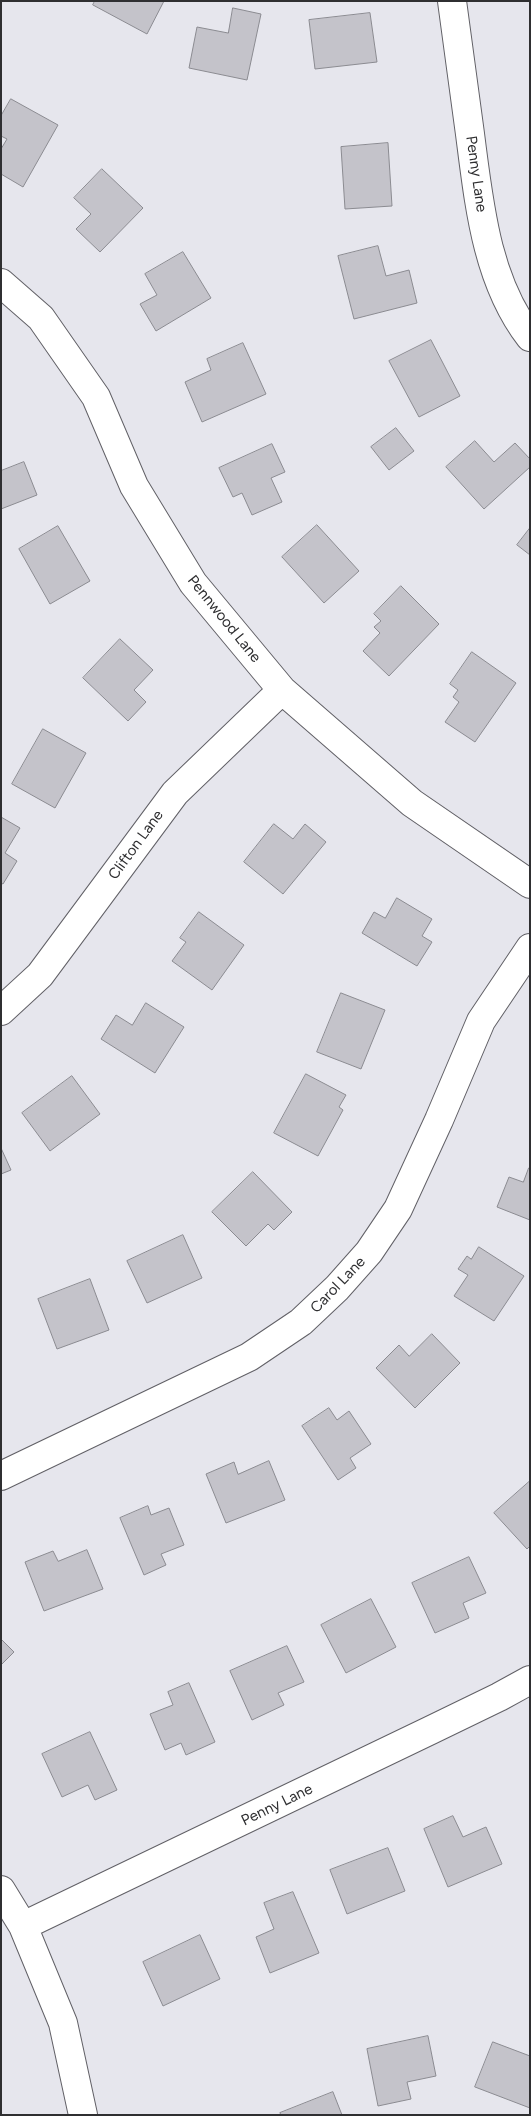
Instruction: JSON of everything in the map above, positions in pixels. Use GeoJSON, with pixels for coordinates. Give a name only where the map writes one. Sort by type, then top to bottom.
{"type":"FeatureCollection","features":[{"type":"Feature","properties":{"kind":"street","name":"Penny Lane"},"geometry":{"type":"LineString","coordinates":[[452,1],[482,220],[495,271],[511,306],[530,337]]}},
{"type":"Feature","properties":{"kind":"street","name":"Pennwood Lane"},"geometry":{"type":"LineString","coordinates":[[1,283],[42,318],[96,398],[134,486],[193,583],[282,690],[412,803],[530,884]]}},
{"type":"Feature","properties":{"kind":"street","name":"Clifton Lane"},"geometry":{"type":"LineString","coordinates":[[1,1010],[40,975],[175,793],[282,690]]}},
{"type":"Feature","properties":{"kind":"street","name":"Carol Lane"},"geometry":{"type":"LineString","coordinates":[[1,1476],[250,1357],[301,1322],[337,1288],[369,1252],[398,1209],[436,1129],[481,1021],[530,948]]}},
{"type":"Feature","properties":{"kind":"street","name":"Penny Lane"},"geometry":{"type":"LineString","coordinates":[[23,1926],[482,1706],[530,1680]]}},
{"type":"Feature","properties":{"kind":"street"},"geometry":{"type":"LineString","coordinates":[[1,1890],[23,1926],[63,2023],[82,2115]]}},
{"type":"Feature","properties":{"kind":"building"},"geometry":{"type":"Polygon","coordinates":[[[95,1],[164,1],[147,34],[93,5],[95,1]]]}},
{"type":"Feature","properties":{"kind":"building"},"geometry":{"type":"Polygon","coordinates":[[[233,8],[261,14],[247,80],[189,68],[197,27],[228,33],[233,8]]]}},
{"type":"Feature","properties":{"kind":"building"},"geometry":{"type":"Polygon","coordinates":[[[370,13],[377,62],[315,69],[309,20],[370,13]]]}},
{"type":"Feature","properties":{"kind":"building"},"geometry":{"type":"Polygon","coordinates":[[[11,99],[58,125],[23,187],[1,174],[1,149],[7,139],[1,136],[1,116],[11,99]]]}},
{"type":"Feature","properties":{"kind":"building"},"geometry":{"type":"Polygon","coordinates":[[[388,143],[392,206],[345,209],[341,147],[388,143]]]}},
{"type":"Feature","properties":{"kind":"building"},"geometry":{"type":"Polygon","coordinates":[[[102,169],[143,208],[100,252],[76,229],[91,214],[74,198],[102,169]]]}},
{"type":"Feature","properties":{"kind":"building"},"geometry":{"type":"Polygon","coordinates":[[[378,246],[386,276],[409,270],[417,303],[354,319],[338,256],[378,246]]]}},
{"type":"Feature","properties":{"kind":"building"},"geometry":{"type":"Polygon","coordinates":[[[183,252],[211,298],[156,331],[140,304],[157,295],[145,274],[183,252]]]}},
{"type":"Feature","properties":{"kind":"building"},"geometry":{"type":"Polygon","coordinates":[[[431,340],[460,396],[419,417],[389,361],[431,340]]]}},
{"type":"Feature","properties":{"kind":"building"},"geometry":{"type":"Polygon","coordinates":[[[243,343],[266,394],[202,422],[185,382],[211,370],[207,359],[243,343]]]}},
{"type":"Feature","properties":{"kind":"building"},"geometry":{"type":"Polygon","coordinates":[[[396,428],[414,451],[389,470],[371,447],[396,428]]]}},
{"type":"Feature","properties":{"kind":"building"},"geometry":{"type":"Polygon","coordinates":[[[475,441],[494,462],[515,443],[530,459],[530,467],[484,509],[446,467],[475,441]]]}},
{"type":"Feature","properties":{"kind":"building"},"geometry":{"type":"Polygon","coordinates":[[[272,444],[285,472],[271,478],[282,502],[252,515],[242,493],[233,497],[219,468],[272,444]]]}},
{"type":"Feature","properties":{"kind":"building"},"geometry":{"type":"Polygon","coordinates":[[[24,462],[37,495],[1,509],[1,471],[24,462]]]}},
{"type":"Feature","properties":{"kind":"building"},"geometry":{"type":"Polygon","coordinates":[[[317,525],[359,571],[324,603],[282,557],[317,525]]]}},
{"type":"Feature","properties":{"kind":"building"},"geometry":{"type":"Polygon","coordinates":[[[58,526],[90,581],[50,604],[19,549],[58,526]]]}},
{"type":"Feature","properties":{"kind":"building"},"geometry":{"type":"Polygon","coordinates":[[[530,528],[530,555],[517,545],[530,528]]]}},
{"type":"Feature","properties":{"kind":"building"},"geometry":{"type":"Polygon","coordinates":[[[401,586],[439,624],[389,676],[363,651],[380,633],[374,627],[381,621],[374,614],[401,586]]]}},
{"type":"Feature","properties":{"kind":"building"},"geometry":{"type":"Polygon","coordinates":[[[120,639],[153,670],[134,690],[146,702],[128,721],[83,678],[120,639]]]}},
{"type":"Feature","properties":{"kind":"building"},"geometry":{"type":"Polygon","coordinates":[[[472,652],[516,683],[475,742],[445,722],[459,702],[453,697],[458,690],[450,684],[472,652]]]}},
{"type":"Feature","properties":{"kind":"building"},"geometry":{"type":"Polygon","coordinates":[[[43,729],[86,753],[55,808],[12,784],[43,729]]]}},
{"type":"Feature","properties":{"kind":"building"},"geometry":{"type":"Polygon","coordinates":[[[1,817],[20,828],[5,853],[17,861],[3,884],[1,883],[1,817]]]}},
{"type":"Feature","properties":{"kind":"building"},"geometry":{"type":"Polygon","coordinates":[[[274,824],[293,839],[305,824],[326,842],[283,894],[244,862],[274,824]]]}},
{"type":"Feature","properties":{"kind":"building"},"geometry":{"type":"Polygon","coordinates":[[[397,898],[432,919],[422,936],[432,942],[417,966],[362,933],[374,912],[385,918],[397,898]]]}},
{"type":"Feature","properties":{"kind":"building"},"geometry":{"type":"Polygon","coordinates":[[[199,912],[244,945],[212,990],[172,961],[186,942],[180,938],[199,912]]]}},
{"type":"Feature","properties":{"kind":"building"},"geometry":{"type":"Polygon","coordinates":[[[341,993],[385,1010],[361,1069],[317,1052],[341,993]]]}},
{"type":"Feature","properties":{"kind":"building"},"geometry":{"type":"Polygon","coordinates":[[[146,1003],[184,1027],[155,1073],[101,1039],[116,1015],[132,1025],[146,1003]]]}},
{"type":"Feature","properties":{"kind":"building"},"geometry":{"type":"Polygon","coordinates":[[[306,1074],[346,1095],[339,1107],[343,1110],[318,1156],[274,1133],[306,1074]]]}},
{"type":"Feature","properties":{"kind":"building"},"geometry":{"type":"Polygon","coordinates":[[[72,1076],[100,1114],[50,1151],[22,1113],[72,1076]]]}},
{"type":"Feature","properties":{"kind":"building"},"geometry":{"type":"Polygon","coordinates":[[[1,1148],[11,1170],[1,1174],[1,1148]]]}},
{"type":"Feature","properties":{"kind":"building"},"geometry":{"type":"Polygon","coordinates":[[[529,1168],[530,1220],[497,1207],[509,1177],[523,1182],[529,1168]]]}},
{"type":"Feature","properties":{"kind":"building"},"geometry":{"type":"Polygon","coordinates":[[[253,1172],[292,1212],[274,1230],[268,1224],[246,1246],[212,1212],[253,1172]]]}},
{"type":"Feature","properties":{"kind":"building"},"geometry":{"type":"Polygon","coordinates":[[[183,1235],[202,1278],[147,1303],[127,1261],[183,1235]]]}},
{"type":"Feature","properties":{"kind":"building"},"geometry":{"type":"Polygon","coordinates":[[[479,1247],[524,1276],[494,1321],[454,1296],[468,1275],[458,1269],[467,1256],[471,1259],[479,1247]]]}},
{"type":"Feature","properties":{"kind":"building"},"geometry":{"type":"Polygon","coordinates":[[[90,1279],[109,1330],[57,1349],[38,1299],[90,1279]]]}},
{"type":"Feature","properties":{"kind":"building"},"geometry":{"type":"Polygon","coordinates":[[[432,1334],[460,1363],[415,1408],[376,1368],[399,1345],[409,1356],[432,1334]]]}},
{"type":"Feature","properties":{"kind":"building"},"geometry":{"type":"Polygon","coordinates":[[[329,1408],[337,1420],[349,1411],[371,1444],[350,1458],[356,1468],[338,1480],[302,1426],[329,1408]]]}},
{"type":"Feature","properties":{"kind":"building"},"geometry":{"type":"Polygon","coordinates":[[[269,1461],[285,1500],[226,1523],[206,1474],[234,1462],[238,1474],[269,1461]]]}},
{"type":"Feature","properties":{"kind":"building"},"geometry":{"type":"Polygon","coordinates":[[[530,1481],[530,1546],[527,1549],[494,1513],[530,1481]]]}},
{"type":"Feature","properties":{"kind":"building"},"geometry":{"type":"Polygon","coordinates":[[[148,1506],[151,1515],[169,1508],[184,1545],[161,1554],[166,1565],[144,1575],[120,1518],[148,1506]]]}},
{"type":"Feature","properties":{"kind":"building"},"geometry":{"type":"Polygon","coordinates":[[[87,1550],[103,1589],[44,1611],[25,1562],[53,1551],[58,1561],[87,1550]]]}},
{"type":"Feature","properties":{"kind":"building"},"geometry":{"type":"Polygon","coordinates":[[[469,1557],[486,1593],[463,1603],[469,1618],[435,1633],[412,1583],[469,1557]]]}},
{"type":"Feature","properties":{"kind":"building"},"geometry":{"type":"Polygon","coordinates":[[[371,1599],[396,1647],[346,1673],[321,1625],[371,1599]]]}},
{"type":"Feature","properties":{"kind":"building"},"geometry":{"type":"Polygon","coordinates":[[[1,1639],[14,1652],[1,1665],[1,1639]]]}},
{"type":"Feature","properties":{"kind":"building"},"geometry":{"type":"Polygon","coordinates":[[[287,1646],[304,1682],[278,1693],[284,1705],[252,1720],[230,1671],[287,1646]]]}},
{"type":"Feature","properties":{"kind":"building"},"geometry":{"type":"Polygon","coordinates":[[[189,1683],[215,1742],[186,1755],[181,1743],[165,1750],[150,1714],[173,1705],[168,1692],[189,1683]]]}},
{"type":"Feature","properties":{"kind":"building"},"geometry":{"type":"Polygon","coordinates":[[[90,1732],[117,1790],[95,1800],[88,1785],[62,1797],[42,1754],[90,1732]]]}},
{"type":"Feature","properties":{"kind":"building"},"geometry":{"type":"Polygon","coordinates":[[[453,1816],[463,1837],[486,1827],[502,1864],[448,1887],[424,1829],[453,1816]]]}},
{"type":"Feature","properties":{"kind":"building"},"geometry":{"type":"Polygon","coordinates":[[[388,1848],[405,1891],[347,1914],[330,1870],[388,1848]]]}},
{"type":"Feature","properties":{"kind":"building"},"geometry":{"type":"Polygon","coordinates":[[[293,1892],[319,1953],[270,1973],[256,1937],[274,1929],[264,1903],[293,1892]]]}},
{"type":"Feature","properties":{"kind":"building"},"geometry":{"type":"Polygon","coordinates":[[[200,1935],[220,1979],[163,2006],[143,1962],[200,1935]]]}},
{"type":"Feature","properties":{"kind":"building"},"geometry":{"type":"Polygon","coordinates":[[[428,2036],[436,2076],[407,2082],[411,2099],[378,2106],[367,2049],[428,2036]]]}},
{"type":"Feature","properties":{"kind":"building"},"geometry":{"type":"Polygon","coordinates":[[[493,2042],[530,2056],[530,2108],[475,2087],[493,2042]]]}},
{"type":"Feature","properties":{"kind":"building"},"geometry":{"type":"Polygon","coordinates":[[[333,2092],[342,2115],[281,2115],[280,2113],[333,2092]]]}}]}
